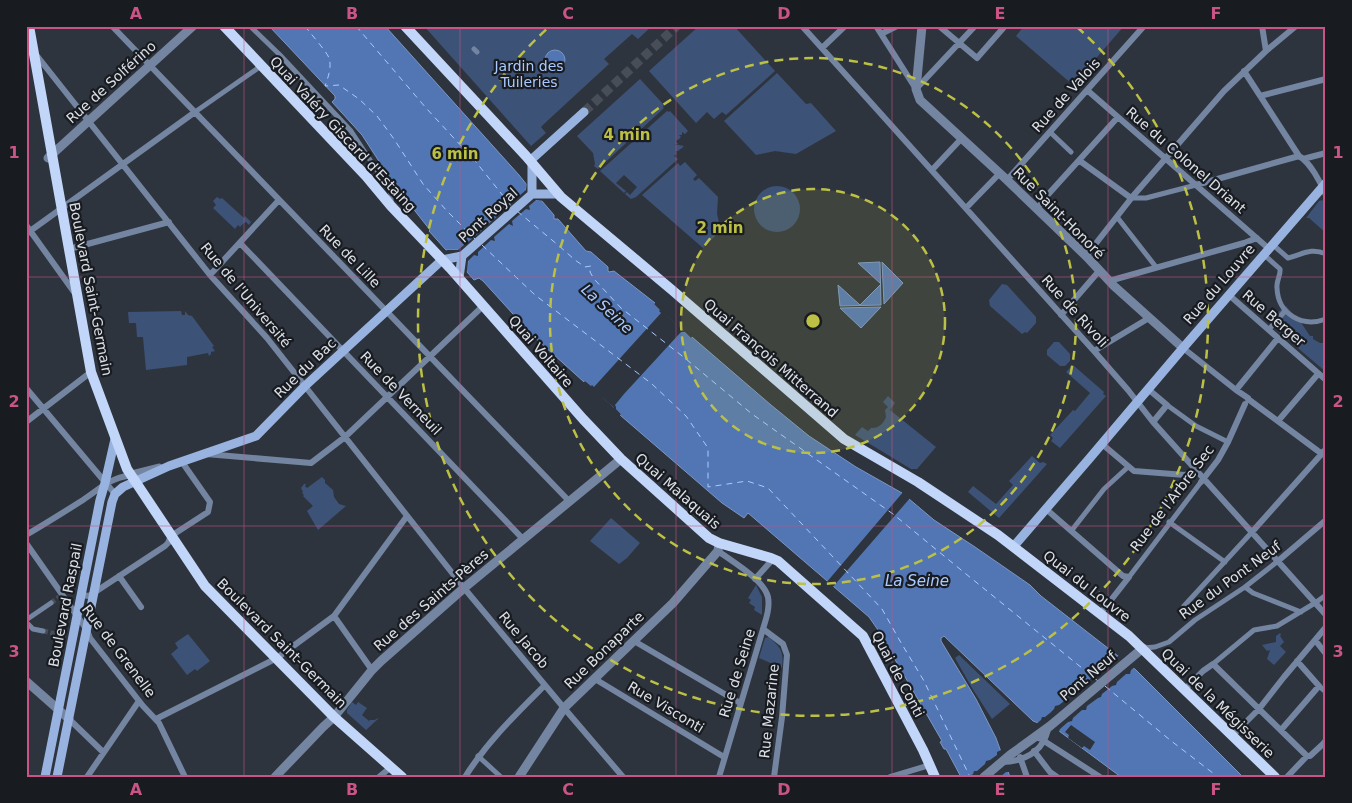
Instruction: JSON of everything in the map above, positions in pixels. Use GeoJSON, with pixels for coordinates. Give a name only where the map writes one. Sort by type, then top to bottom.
{"type":"FeatureCollection","features":[{"type":"Feature","properties":{"kind":"main road","name":"Boulevard Saint-Germain"},"geometry":{"type":"LineString","coordinates":[[29,26],[29,45],[62,209],[91,372],[127,469],[205,586],[334,717],[402,777]]}},
{"type":"Feature","properties":{"kind":"main road","name":"Quai Valéry Giscard d'Estaing"},"geometry":{"type":"LineString","coordinates":[[224,26],[366,176],[391,206],[442,260]]}},
{"type":"Feature","properties":{"kind":"main road","name":"Quai François Mitterrand"},"geometry":{"type":"LineString","coordinates":[[405,26],[532,163],[558,194],[844,438],[918,482],[1014,546]]}},
{"type":"Feature","properties":{"kind":"main road"},"geometry":{"type":"LineString","coordinates":[[532,163],[532,159],[584,112]]}},
{"type":"Feature","properties":{"kind":"main road","name":"Pont Royal"},"geometry":{"type":"LineString","coordinates":[[532,163],[532,194]]}},
{"type":"Feature","properties":{"kind":"main road","name":"Rue du Louvre"},"geometry":{"type":"LineString","coordinates":[[1014,546],[1268,249],[1325,188]]}},
{"type":"Feature","properties":{"kind":"main road","name":"Pont Royal"},"geometry":{"type":"LineString","coordinates":[[442,260],[459,260],[532,194],[558,194]]}},
{"type":"Feature","properties":{"kind":"main road","name":"Rue du Bac"},"geometry":{"type":"LineString","coordinates":[[133,478],[256,436],[305,386],[442,260]]}},
{"type":"Feature","properties":{"kind":"main road","name":"Quai Voltaire"},"geometry":{"type":"LineString","coordinates":[[442,260],[620,459]]}},
{"type":"Feature","properties":{"kind":"main road","name":"Pont Royal"},"geometry":{"type":"LineString","coordinates":[[459,260],[459,278]]}},
{"type":"Feature","properties":{"kind":"main road","name":"Boulevard Raspail"},"geometry":{"type":"LineString","coordinates":[[45,777],[58,710],[69,636],[81,595],[100,500],[115,439]]}},
{"type":"Feature","properties":{"kind":"main road","name":"Quai Malaquais"},"geometry":{"type":"LineString","coordinates":[[620,459],[719,547],[734,548],[773,559]]}},
{"type":"Feature","properties":{"kind":"main road"},"geometry":{"type":"LineString","coordinates":[[115,494],[133,478]]}},
{"type":"Feature","properties":{"kind":"main road","name":"Boulevard Raspail"},"geometry":{"type":"LineString","coordinates":[[57,777],[115,494]]}},
{"type":"Feature","properties":{"kind":"main road","name":"Quai du Louvre"},"geometry":{"type":"LineString","coordinates":[[1014,546],[1143,648]]}},
{"type":"Feature","properties":{"kind":"main road","name":"Quai de Conti"},"geometry":{"type":"LineString","coordinates":[[773,559],[778,561],[863,636],[936,777]]}},
{"type":"Feature","properties":{"kind":"main road","name":"Quai de la Mégisserie"},"geometry":{"type":"LineString","coordinates":[[1143,648],[1275,777]]}},
{"type":"Feature","properties":{"kind":"street","name":"Rue de Lille"},"geometry":{"type":"LineString","coordinates":[[112,26],[570,502]]}},
{"type":"Feature","properties":{"kind":"street","name":"Rue de Solférino"},"geometry":{"type":"LineString","coordinates":[[50,156],[193,26]]}},
{"type":"Feature","properties":{"kind":"street"},"geometry":{"type":"LineString","coordinates":[[250,26],[280,55],[351,131],[392,193],[391,206]]}},
{"type":"Feature","properties":{"kind":"street","name":"Rue de Rivoli"},"geometry":{"type":"LineString","coordinates":[[802,26],[1094,351],[1136,403],[1195,468],[1203,480],[1326,615]]}},
{"type":"Feature","properties":{"kind":"street"},"geometry":{"type":"LineString","coordinates":[[822,48],[846,26]]}},
{"type":"Feature","properties":{"kind":"street","name":"Rue Saint-Honoré"},"geometry":{"type":"LineString","coordinates":[[876,26],[916,89],[920,100],[1000,173],[1086,256],[1109,281],[1182,348],[1247,400],[1324,453]]}},
{"type":"Feature","properties":{"kind":"street"},"geometry":{"type":"LineString","coordinates":[[881,34],[897,26]]}},
{"type":"Feature","properties":{"kind":"street"},"geometry":{"type":"LineString","coordinates":[[916,89],[922,26]]}},
{"type":"Feature","properties":{"kind":"street"},"geometry":{"type":"LineString","coordinates":[[939,26],[977,58],[1005,26]]}},
{"type":"Feature","properties":{"kind":"street"},"geometry":{"type":"LineString","coordinates":[[916,89],[975,26]]}},
{"type":"Feature","properties":{"kind":"street","name":"Rue de Valois"},"geometry":{"type":"LineString","coordinates":[[1007,180],[1144,26]]}},
{"type":"Feature","properties":{"kind":"street"},"geometry":{"type":"LineString","coordinates":[[1262,26],[1266,51]]}},
{"type":"Feature","properties":{"kind":"street"},"geometry":{"type":"LineString","coordinates":[[1086,256],[1131,198],[1224,91],[1266,51],[1296,26]]}},
{"type":"Feature","properties":{"kind":"street","name":"Rue de l'Université"},"geometry":{"type":"LineString","coordinates":[[29,45],[210,275],[266,338],[305,386],[464,588]]}},
{"type":"Feature","properties":{"kind":"street"},"geometry":{"type":"LineString","coordinates":[[29,233],[261,66]]}},
{"type":"Feature","properties":{"kind":"street"},"geometry":{"type":"LineString","coordinates":[[1244,72],[1301,157],[1325,188]]}},
{"type":"Feature","properties":{"kind":"street"},"geometry":{"type":"LineString","coordinates":[[1260,96],[1326,78]]}},
{"type":"Feature","properties":{"kind":"street","name":"Rue du Colonel Driant"},"geometry":{"type":"LineString","coordinates":[[1087,90],[1268,249]]}},
{"type":"Feature","properties":{"kind":"street"},"geometry":{"type":"LineString","coordinates":[[1036,209],[1118,117]]}},
{"type":"Feature","properties":{"kind":"street"},"geometry":{"type":"LineString","coordinates":[[1050,132],[1071,152]]}},
{"type":"Feature","properties":{"kind":"street"},"geometry":{"type":"LineString","coordinates":[[932,170],[962,138]]}},
{"type":"Feature","properties":{"kind":"street"},"geometry":{"type":"LineString","coordinates":[[1080,161],[1131,198],[1146,198],[1326,152]]}},
{"type":"Feature","properties":{"kind":"street"},"geometry":{"type":"LineString","coordinates":[[966,208],[1000,173]]}},
{"type":"Feature","properties":{"kind":"street"},"geometry":{"type":"LineString","coordinates":[[210,275],[279,200]]}},
{"type":"Feature","properties":{"kind":"street"},"geometry":{"type":"LineString","coordinates":[[1117,217],[1156,267]]}},
{"type":"Feature","properties":{"kind":"street"},"geometry":{"type":"LineString","coordinates":[[69,249],[169,222]]}},
{"type":"Feature","properties":{"kind":"street"},"geometry":{"type":"LineString","coordinates":[[26,225],[29,233],[77,295]]}},
{"type":"Feature","properties":{"kind":"street"},"geometry":{"type":"LineString","coordinates":[[1109,281],[1238,245],[1256,238]]}},
{"type":"Feature","properties":{"kind":"street","name":"Rue de Verneuil"},"geometry":{"type":"LineString","coordinates":[[240,243],[523,539]]}},
{"type":"Feature","properties":{"kind":"street"},"geometry":{"type":"LineString","coordinates":[[1268,249],[1288,258],[1306,251],[1319,251],[1326,254]]}},
{"type":"Feature","properties":{"kind":"street"},"geometry":{"type":"LineString","coordinates":[[1268,249],[1280,268],[1277,291],[1284,310],[1297,319],[1318,322],[1326,319]]}},
{"type":"Feature","properties":{"kind":"street"},"geometry":{"type":"LineString","coordinates":[[1062,315],[1099,271]]}},
{"type":"Feature","properties":{"kind":"street","name":"Rue Berger"},"geometry":{"type":"LineString","coordinates":[[1229,295],[1326,380]]}},
{"type":"Feature","properties":{"kind":"street"},"geometry":{"type":"LineString","coordinates":[[204,454],[311,463],[345,437],[483,306]]}},
{"type":"Feature","properties":{"kind":"street"},"geometry":{"type":"LineString","coordinates":[[1271,327],[1284,310]]}},
{"type":"Feature","properties":{"kind":"street"},"geometry":{"type":"LineString","coordinates":[[1094,351],[1149,318]]}},
{"type":"Feature","properties":{"kind":"street"},"geometry":{"type":"LineString","coordinates":[[1236,390],[1278,338]]}},
{"type":"Feature","properties":{"kind":"street"},"geometry":{"type":"LineString","coordinates":[[26,422],[91,372]]}},
{"type":"Feature","properties":{"kind":"street"},"geometry":{"type":"LineString","coordinates":[[1278,420],[1318,374]]}},
{"type":"Feature","properties":{"kind":"street"},"geometry":{"type":"LineString","coordinates":[[26,388],[115,494]]}},
{"type":"Feature","properties":{"kind":"street"},"geometry":{"type":"LineString","coordinates":[[1148,389],[1196,426],[1228,442]]}},
{"type":"Feature","properties":{"kind":"street","name":"Rue de l'Arbre Sec"},"geometry":{"type":"LineString","coordinates":[[1129,577],[1218,460],[1247,400]]}},
{"type":"Feature","properties":{"kind":"street"},"geometry":{"type":"LineString","coordinates":[[1153,422],[1167,405]]}},
{"type":"Feature","properties":{"kind":"street"},"geometry":{"type":"LineString","coordinates":[[1102,444],[1134,471],[1185,475],[1195,468]]}},
{"type":"Feature","properties":{"kind":"street"},"geometry":{"type":"LineString","coordinates":[[1184,606],[1324,453]]}},
{"type":"Feature","properties":{"kind":"street","name":"Rue des Saints-Pères"},"geometry":{"type":"LineString","coordinates":[[275,777],[334,717],[372,670],[464,588],[620,459]]}},
{"type":"Feature","properties":{"kind":"street"},"geometry":{"type":"LineString","coordinates":[[81,595],[89,596],[94,593],[168,543],[171,536],[208,512],[210,502],[182,462]]}},
{"type":"Feature","properties":{"kind":"street"},"geometry":{"type":"LineString","coordinates":[[1072,530],[1089,506],[1128,467]]}},
{"type":"Feature","properties":{"kind":"street","name":"Rue du Bac"},"geometry":{"type":"LineString","coordinates":[[26,536],[84,499],[105,483],[119,477],[133,478]]}},
{"type":"Feature","properties":{"kind":"street"},"geometry":{"type":"LineString","coordinates":[[1046,509],[1123,576],[1129,577],[1100,614]]}},
{"type":"Feature","properties":{"kind":"street"},"geometry":{"type":"LineString","coordinates":[[156,719],[277,658],[334,616],[407,516]]}},
{"type":"Feature","properties":{"kind":"street","name":"Rue du Pont Neuf"},"geometry":{"type":"LineString","coordinates":[[1143,648],[1155,647],[1169,642],[1195,620],[1245,588],[1326,520]]}},
{"type":"Feature","properties":{"kind":"street"},"geometry":{"type":"LineString","coordinates":[[1170,522],[1225,562]]}},
{"type":"Feature","properties":{"kind":"street","name":"Rue de Grenelle"},"geometry":{"type":"LineString","coordinates":[[26,543],[90,638],[139,701],[159,723],[185,777]]}},
{"type":"Feature","properties":{"kind":"street","name":"Quai Malaquais"},"geometry":{"type":"LineString","coordinates":[[719,547],[728,559],[755,579]]}},
{"type":"Feature","properties":{"kind":"street","name":"Rue Bonaparte"},"geometry":{"type":"LineString","coordinates":[[519,777],[564,708],[673,603],[719,547]]}},
{"type":"Feature","properties":{"kind":"street"},"geometry":{"type":"LineString","coordinates":[[728,559],[734,548]]}},
{"type":"Feature","properties":{"kind":"street"},"geometry":{"type":"LineString","coordinates":[[755,579],[773,559]]}},
{"type":"Feature","properties":{"kind":"street"},"geometry":{"type":"LineString","coordinates":[[119,576],[141,607]]}},
{"type":"Feature","properties":{"kind":"street","name":"Rue de Seine"},"geometry":{"type":"LineString","coordinates":[[719,777],[768,613],[766,591],[755,579]]}},
{"type":"Feature","properties":{"kind":"street","name":"Rue Jacob"},"geometry":{"type":"LineString","coordinates":[[464,588],[623,777]]}},
{"type":"Feature","properties":{"kind":"street"},"geometry":{"type":"LineString","coordinates":[[1245,588],[1301,612]]}},
{"type":"Feature","properties":{"kind":"street"},"geometry":{"type":"LineString","coordinates":[[1185,689],[1203,671],[1254,630],[1277,626],[1326,596]]}},
{"type":"Feature","properties":{"kind":"street"},"geometry":{"type":"LineString","coordinates":[[43,631],[33,629],[26,621],[50,602]]}},
{"type":"Feature","properties":{"kind":"street"},"geometry":{"type":"LineString","coordinates":[[334,616],[372,670]]}},
{"type":"Feature","properties":{"kind":"street"},"geometry":{"type":"LineString","coordinates":[[1232,736],[1259,709],[1326,627]]}},
{"type":"Feature","properties":{"kind":"street","name":"Rue Mazarine"},"geometry":{"type":"LineString","coordinates":[[763,629],[783,644],[787,655],[782,717],[774,777]]}},
{"type":"Feature","properties":{"kind":"street"},"geometry":{"type":"LineString","coordinates":[[1315,640],[1326,654]]}},
{"type":"Feature","properties":{"kind":"street"},"geometry":{"type":"LineString","coordinates":[[634,641],[740,703]]}},
{"type":"Feature","properties":{"kind":"street","name":"Pont Neuf"},"geometry":{"type":"LineString","coordinates":[[1012,758],[1019,749],[1041,737],[1050,726],[1143,648]]}},
{"type":"Feature","properties":{"kind":"street"},"geometry":{"type":"LineString","coordinates":[[1297,661],[1326,692]]}},
{"type":"Feature","properties":{"kind":"street"},"geometry":{"type":"LineString","coordinates":[[1213,664],[1307,756]]}},
{"type":"Feature","properties":{"kind":"street","name":"Rue Visconti"},"geometry":{"type":"LineString","coordinates":[[596,679],[724,757]]}},
{"type":"Feature","properties":{"kind":"street"},"geometry":{"type":"LineString","coordinates":[[28,685],[103,752]]}},
{"type":"Feature","properties":{"kind":"street"},"geometry":{"type":"LineString","coordinates":[[465,777],[478,756],[545,685]]}},
{"type":"Feature","properties":{"kind":"street"},"geometry":{"type":"LineString","coordinates":[[1281,730],[1319,686]]}},
{"type":"Feature","properties":{"kind":"street"},"geometry":{"type":"LineString","coordinates":[[87,777],[139,701]]}},
{"type":"Feature","properties":{"kind":"street"},"geometry":{"type":"LineString","coordinates":[[984,777],[1002,762],[1012,758],[1025,758],[1042,744],[1041,737]]}},
{"type":"Feature","properties":{"kind":"street"},"geometry":{"type":"LineString","coordinates":[[1041,737],[1100,777]]}},
{"type":"Feature","properties":{"kind":"street"},"geometry":{"type":"LineString","coordinates":[[1287,777],[1307,756],[1310,756],[1325,744]]}},
{"type":"Feature","properties":{"kind":"street"},"geometry":{"type":"LineString","coordinates":[[1019,749],[1018,753],[1027,777]]}},
{"type":"Feature","properties":{"kind":"street"},"geometry":{"type":"LineString","coordinates":[[1034,751],[1051,774],[1057,777]]}},
{"type":"Feature","properties":{"kind":"street"},"geometry":{"type":"LineString","coordinates":[[478,756],[501,777]]}},
{"type":"Feature","properties":{"kind":"street"},"geometry":{"type":"LineString","coordinates":[[890,777],[930,765]]}},
{"type":"Feature","properties":{"kind":"street"},"geometry":{"type":"LineString","coordinates":[[379,777],[391,767]]}},
{"type":"Feature","properties":{"kind":"green space","name":"Jardin des Tuileries"},"geometry":{"type":"Polygon","coordinates":[[[424,26],[652,26],[638,39],[632,34],[604,59],[609,64],[541,127],[546,133],[531,146],[424,26]]]}},
{"type":"Feature","properties":{"kind":"green space"},"geometry":{"type":"Polygon","coordinates":[[[699,26],[734,26],[775,71],[726,115],[722,112],[714,119],[707,112],[696,123],[649,71],[699,26]]]}},
{"type":"Feature","properties":{"kind":"green space"},"geometry":{"type":"Polygon","coordinates":[[[1024,26],[1124,26],[1073,85],[1016,36],[1024,26]]]}},
{"type":"Feature","properties":{"kind":"green space"},"geometry":{"type":"Polygon","coordinates":[[[777,73],[806,104],[811,103],[836,131],[796,154],[775,151],[756,155],[724,121],[777,73]]]}},
{"type":"Feature","properties":{"kind":"green space"},"geometry":{"type":"Polygon","coordinates":[[[640,79],[664,105],[664,108],[598,169],[594,166],[593,153],[577,136],[640,79]]]}},
{"type":"Feature","properties":{"kind":"green space"},"geometry":{"type":"Polygon","coordinates":[[[667,111],[670,111],[688,131],[685,134],[682,132],[678,140],[675,139],[678,144],[674,144],[684,146],[675,152],[677,153],[674,156],[678,159],[636,197],[631,199],[625,194],[627,192],[630,195],[637,187],[624,175],[616,183],[626,191],[624,193],[600,171],[667,111]]]}},
{"type":"Feature","properties":{"kind":"green space"},"geometry":{"type":"Polygon","coordinates":[[[685,162],[697,175],[693,179],[695,181],[699,178],[718,197],[717,214],[721,230],[703,248],[642,195],[678,163],[680,166],[685,162]]]}},
{"type":"Feature","properties":{"kind":"green space"},"geometry":{"type":"Polygon","coordinates":[[[777,186],[790,190],[796,196],[800,209],[796,222],[790,228],[777,232],[764,228],[758,222],[754,209],[758,196],[764,190],[777,186]]]}},
{"type":"Feature","properties":{"kind":"green space"},"geometry":{"type":"Polygon","coordinates":[[[217,197],[222,198],[244,218],[245,216],[251,222],[249,225],[246,222],[240,227],[238,225],[235,229],[213,208],[216,205],[213,201],[217,197]]]}},
{"type":"Feature","properties":{"kind":"green space"},"geometry":{"type":"Polygon","coordinates":[[[1322,200],[1326,205],[1326,233],[1309,218],[1306,218],[1319,201],[1322,200]]]}},
{"type":"Feature","properties":{"kind":"green space"},"geometry":{"type":"Polygon","coordinates":[[[1002,284],[1007,285],[1036,317],[1036,323],[1027,333],[1022,334],[990,306],[989,300],[1002,284]]]}},
{"type":"Feature","properties":{"kind":"green space"},"geometry":{"type":"Polygon","coordinates":[[[1286,306],[1310,336],[1313,336],[1313,339],[1320,343],[1326,343],[1326,372],[1279,332],[1270,321],[1286,306]]]}},
{"type":"Feature","properties":{"kind":"green space"},"geometry":{"type":"Polygon","coordinates":[[[181,311],[182,315],[185,315],[185,311],[188,315],[192,316],[214,346],[212,347],[215,351],[211,352],[209,356],[208,353],[187,357],[187,365],[146,370],[143,337],[137,337],[136,323],[129,323],[128,312],[181,311]]]}},
{"type":"Feature","properties":{"kind":"green space"},"geometry":{"type":"Polygon","coordinates":[[[1054,342],[1059,342],[1070,354],[1070,361],[1065,366],[1060,366],[1047,355],[1047,350],[1054,342]]]}},
{"type":"Feature","properties":{"kind":"green space"},"geometry":{"type":"Polygon","coordinates":[[[1073,365],[1104,392],[1103,394],[1106,396],[1060,448],[1051,441],[1053,438],[1050,435],[1073,410],[1075,411],[1090,393],[1066,372],[1073,365]]]}},
{"type":"Feature","properties":{"kind":"green space"},"geometry":{"type":"Polygon","coordinates":[[[888,396],[895,403],[890,410],[936,447],[917,469],[911,469],[855,435],[862,427],[868,431],[882,423],[886,417],[885,410],[888,407],[883,402],[888,396]]]}},
{"type":"Feature","properties":{"kind":"green space"},"geometry":{"type":"Polygon","coordinates":[[[1032,456],[1040,463],[1047,464],[999,518],[968,492],[973,486],[996,504],[1013,485],[1009,481],[1032,456]]]}},
{"type":"Feature","properties":{"kind":"green space"},"geometry":{"type":"Polygon","coordinates":[[[322,477],[325,483],[333,490],[334,497],[339,504],[346,506],[318,530],[307,511],[313,506],[303,496],[301,488],[306,484],[307,488],[322,477]]]}},
{"type":"Feature","properties":{"kind":"green space"},"geometry":{"type":"Polygon","coordinates":[[[611,518],[640,543],[619,564],[590,541],[611,518]]]}},
{"type":"Feature","properties":{"kind":"green space"},"geometry":{"type":"Polygon","coordinates":[[[756,585],[762,597],[762,615],[754,610],[755,607],[749,603],[751,600],[748,598],[756,585]]]}},
{"type":"Feature","properties":{"kind":"green space"},"geometry":{"type":"Polygon","coordinates":[[[1280,633],[1284,642],[1280,646],[1286,652],[1274,665],[1267,659],[1270,650],[1267,651],[1262,645],[1276,642],[1276,636],[1280,633]]]}},
{"type":"Feature","properties":{"kind":"green space"},"geometry":{"type":"Polygon","coordinates":[[[188,634],[210,661],[197,671],[195,669],[187,675],[171,654],[178,648],[175,643],[188,634]]]}},
{"type":"Feature","properties":{"kind":"green space"},"geometry":{"type":"Polygon","coordinates":[[[769,637],[781,650],[782,668],[759,658],[765,638],[769,637]]]}},
{"type":"Feature","properties":{"kind":"green space"},"geometry":{"type":"Polygon","coordinates":[[[959,655],[1010,704],[992,719],[955,658],[959,655]]]}},
{"type":"Feature","properties":{"kind":"green space"},"geometry":{"type":"Polygon","coordinates":[[[352,702],[356,705],[358,702],[367,708],[362,715],[369,721],[379,718],[366,730],[347,713],[352,702]]]}},
{"type":"Feature","properties":{"kind":"water","name":"La Seine"},"geometry":{"type":"Polygon","coordinates":[[[269,26],[385,26],[519,175],[527,185],[526,190],[536,200],[541,200],[554,215],[554,219],[558,219],[586,251],[591,252],[608,267],[609,272],[614,271],[655,303],[691,338],[809,436],[856,467],[902,493],[934,520],[1030,585],[1041,596],[1136,670],[1243,777],[1121,777],[1059,731],[1033,721],[944,636],[941,638],[941,641],[976,699],[996,738],[1010,777],[961,777],[869,617],[748,513],[744,518],[722,503],[620,415],[585,381],[532,335],[483,281],[479,278],[474,280],[467,272],[468,261],[458,250],[446,250],[429,231],[393,183],[362,135],[332,102],[335,96],[269,26]]]}},
{"type":"Feature","properties":{"kind":"water"},"geometry":{"type":"Polygon","coordinates":[[[555,50],[562,53],[565,60],[562,67],[555,70],[548,67],[545,60],[548,53],[555,50]]]}},
{"type":"Feature","properties":{"kind":"water"},"geometry":{"type":"Polygon","coordinates":[[[880,262],[881,284],[858,263],[880,262]]]}},
{"type":"Feature","properties":{"kind":"water"},"geometry":{"type":"Polygon","coordinates":[[[882,262],[903,283],[884,304],[882,262]]]}},
{"type":"Feature","properties":{"kind":"water"},"geometry":{"type":"Polygon","coordinates":[[[881,284],[881,305],[840,306],[838,285],[860,305],[881,284]]]}},
{"type":"Feature","properties":{"kind":"water"},"geometry":{"type":"Polygon","coordinates":[[[881,307],[861,328],[840,308],[881,307]]]}},
{"type":"Feature","properties":{"kind":"pier"},"geometry":{"type":"Polygon","coordinates":[[[527,181],[545,201],[536,200],[529,206],[530,210],[526,209],[512,221],[513,226],[509,224],[494,237],[495,241],[491,240],[478,252],[478,256],[474,255],[468,261],[467,272],[465,270],[465,261],[457,253],[446,250],[458,250],[464,245],[464,241],[468,242],[482,230],[481,226],[485,227],[499,215],[498,210],[502,211],[516,199],[515,195],[519,196],[526,190],[527,181]]]}},
{"type":"Feature","properties":{"kind":"pier"},"geometry":{"type":"Polygon","coordinates":[[[657,301],[657,304],[663,311],[683,330],[694,335],[691,338],[685,332],[681,332],[624,394],[615,405],[621,414],[619,417],[613,407],[592,389],[582,384],[585,381],[594,387],[661,313],[654,304],[657,301]]]}},
{"type":"Feature","properties":{"kind":"pier"},"geometry":{"type":"Polygon","coordinates":[[[904,491],[911,497],[832,588],[826,583],[904,491]]]}},
{"type":"Feature","properties":{"kind":"pier"},"geometry":{"type":"Polygon","coordinates":[[[1121,654],[1136,666],[1131,670],[1130,674],[1126,674],[1116,685],[1112,686],[1101,697],[1087,706],[1086,710],[1082,710],[1059,732],[1057,733],[1035,725],[1042,717],[1050,713],[1055,706],[1068,698],[1069,694],[1073,694],[1084,682],[1088,681],[1098,670],[1121,654]]]}},
{"type":"Feature","properties":{"kind":"pier"},"geometry":{"type":"Polygon","coordinates":[[[1071,725],[1095,742],[1090,750],[1084,746],[1082,748],[1068,738],[1069,735],[1065,732],[1071,725]]]}},
{"type":"Feature","properties":{"kind":"pier"},"geometry":{"type":"Polygon","coordinates":[[[1003,749],[1010,769],[1009,772],[1000,777],[969,777],[986,761],[1003,749]]]}},
{"type":"Feature","properties":{"kind":"ferry route"},"geometry":{"type":"LineString","coordinates":[[305,26],[329,58],[330,69],[325,86],[339,85],[359,99],[377,116],[423,184],[475,239]]}},
{"type":"Feature","properties":{"kind":"ferry route"},"geometry":{"type":"LineString","coordinates":[[356,26],[426,108],[476,162],[512,207]]}},
{"type":"Feature","properties":{"kind":"ferry route"},"geometry":{"type":"LineString","coordinates":[[517,211],[575,260],[585,267],[591,266],[590,272],[594,279],[621,308],[752,414],[893,514],[1098,681]]}},
{"type":"Feature","properties":{"kind":"ferry route"},"geometry":{"type":"LineString","coordinates":[[482,245],[535,295],[652,384],[686,416],[708,448],[708,487],[747,481],[768,488],[882,609],[924,681],[970,777]]}},
{"type":"Feature","properties":{"kind":"ferry route"},"geometry":{"type":"LineString","coordinates":[[1105,686],[1218,777]]}},
{"type":"Feature","properties":{"kind":"tunnel"},"geometry":{"type":"LineString","coordinates":[[584,112],[677,26]]}},
{"type":"Feature","properties":{"kind":"tunnel"},"geometry":{"type":"LineString","coordinates":[[51,603],[59,597]]}},
{"type":"Feature","properties":{"kind":"tunnel"},"geometry":{"type":"LineString","coordinates":[[43,631],[66,636]]}}]}
